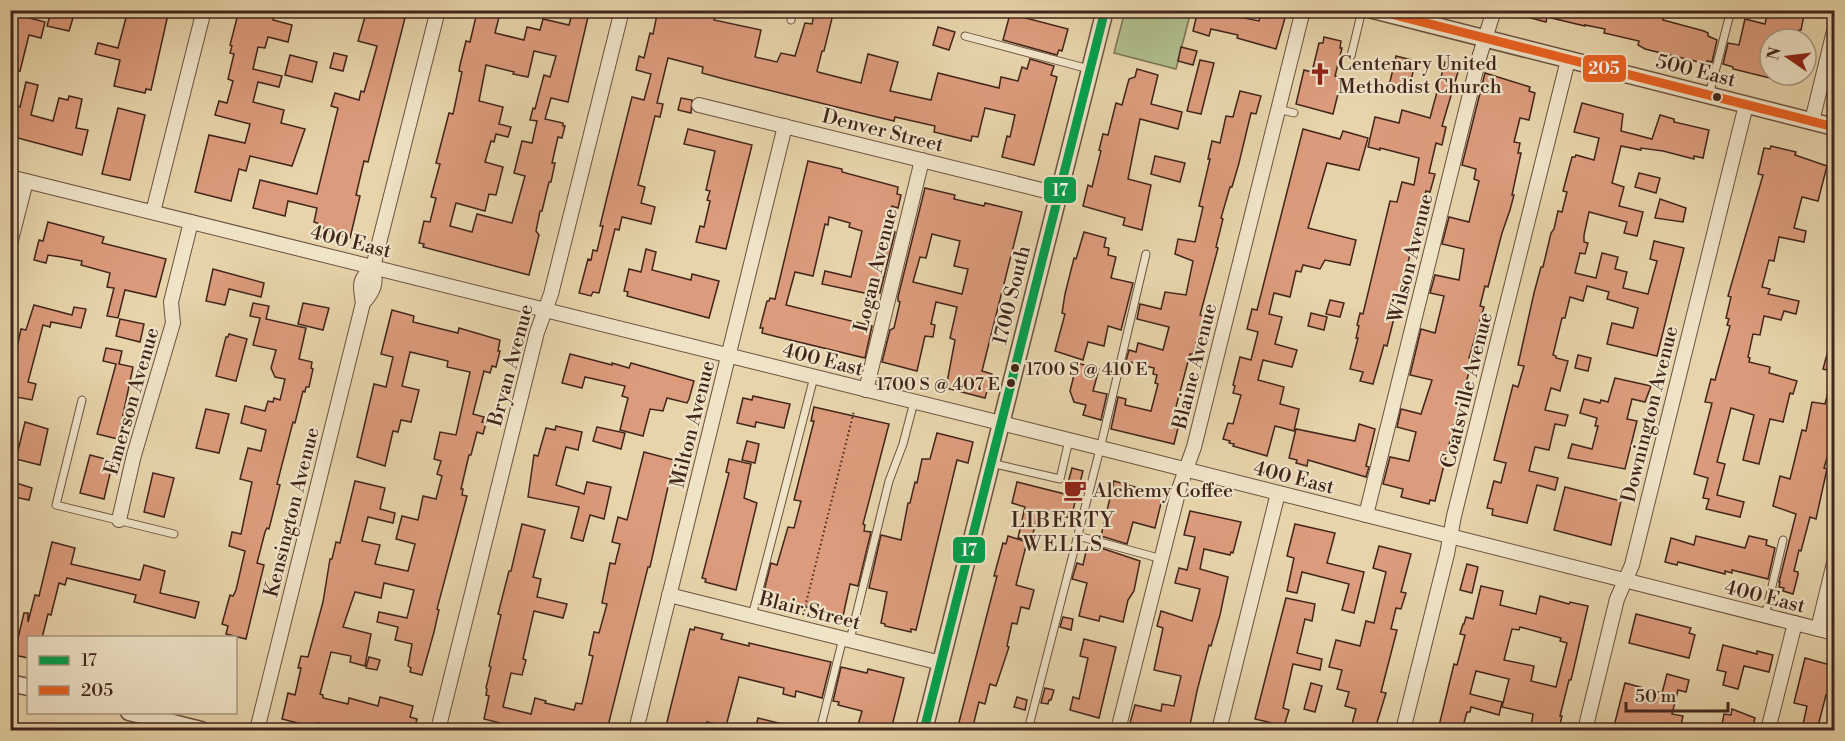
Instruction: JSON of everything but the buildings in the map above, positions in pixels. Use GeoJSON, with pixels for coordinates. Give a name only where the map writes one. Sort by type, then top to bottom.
{"type":"FeatureCollection","features":[{"type":"Feature","properties":{"kind":"street"},"geometry":{"type":"LineString","coordinates":[[153,212],[204,10]]}},
{"type":"Feature","properties":{"kind":"street","name":"Kensington Avenue"},"geometry":{"type":"LineString","coordinates":[[257,730],[363,303],[373,291],[376,279],[373,267],[438,10]]}},
{"type":"Feature","properties":{"kind":"street","name":"Bryan Avenue"},"geometry":{"type":"LineString","coordinates":[[438,730],[535,338],[550,294],[622,10]]}},
{"type":"Feature","properties":{"kind":"street","name":"1700 South"},"geometry":{"type":"LineString","coordinates":[[924,730],[1105,10]]}},
{"type":"Feature","properties":{"kind":"street","name":"Blaine Avenue"},"geometry":{"type":"LineString","coordinates":[[1118,730],[1303,10]]}},
{"type":"Feature","properties":{"kind":"street","name":"500 East"},"geometry":{"type":"LineString","coordinates":[[1372,10],[1834,127]]}},
{"type":"Feature","properties":{"kind":"street","name":"Wilson Avenue"},"geometry":{"type":"LineString","coordinates":[[1366,515],[1479,58],[1494,10]]}},
{"type":"Feature","properties":{"kind":"street"},"geometry":{"type":"LineString","coordinates":[[1812,121],[1834,31]]}},
{"type":"Feature","properties":{"kind":"street","name":"Coatsville Avenue"},"geometry":{"type":"LineString","coordinates":[[1403,730],[1568,60]]}},
{"type":"Feature","properties":{"kind":"street","name":"Denver Street"},"geometry":{"type":"LineString","coordinates":[[699,105],[1058,194]]}},
{"type":"Feature","properties":{"kind":"street","name":"Downington Avenue"},"geometry":{"type":"LineString","coordinates":[[1585,730],[1617,599],[1632,565],[1746,105]]}},
{"type":"Feature","properties":{"kind":"street","name":"Milton Avenue"},"geometry":{"type":"LineString","coordinates":[[636,730],[785,126]]}},
{"type":"Feature","properties":{"kind":"street","name":"Logan Avenue"},"geometry":{"type":"LineString","coordinates":[[866,390],[922,160]]}},
{"type":"Feature","properties":{"kind":"street","name":"400 East"},"geometry":{"type":"LineString","coordinates":[[10,177],[1834,633]]}},
{"type":"Feature","properties":{"kind":"street"},"geometry":{"type":"LineString","coordinates":[[10,244],[26,181]]}},
{"type":"Feature","properties":{"kind":"street","name":"Emerson Avenue"},"geometry":{"type":"LineString","coordinates":[[119,520],[173,323],[171,302],[191,222]]}},
{"type":"Feature","properties":{"kind":"street"},"geometry":{"type":"LineString","coordinates":[[1219,730],[1278,493]]}},
{"type":"Feature","properties":{"kind":"street"},"geometry":{"type":"LineString","coordinates":[[1818,629],[1834,563]]}},
{"type":"Feature","properties":{"kind":"street","name":"Blair Street"},"geometry":{"type":"LineString","coordinates":[[669,595],[941,663]]}},
{"type":"Feature","properties":{"kind":"street"},"geometry":{"type":"LineString","coordinates":[[1768,730],[1795,623]]}},
{"type":"Feature","properties":{"kind":"street"},"geometry":{"type":"LineString","coordinates":[[10,683],[27,687]]}},
{"type":"Feature","properties":{"kind":"street"},"geometry":{"type":"LineString","coordinates":[[134,714],[166,726],[201,730]]}},
{"type":"Feature","properties":{"kind":"lane"},"geometry":{"type":"LineString","coordinates":[[791,20],[793,10]]}},
{"type":"Feature","properties":{"kind":"lane"},"geometry":{"type":"LineString","coordinates":[[1351,56],[1362,10]]}},
{"type":"Feature","properties":{"kind":"lane"},"geometry":{"type":"LineString","coordinates":[[1709,95],[1731,10]]}},
{"type":"Feature","properties":{"kind":"lane"},"geometry":{"type":"LineString","coordinates":[[965,36],[1089,69]]}},
{"type":"Feature","properties":{"kind":"lane"},"geometry":{"type":"LineString","coordinates":[[1278,109],[1294,113]]}},
{"type":"Feature","properties":{"kind":"lane"},"geometry":{"type":"LineString","coordinates":[[1028,730],[1100,448],[1146,254]]}},
{"type":"Feature","properties":{"kind":"lane"},"geometry":{"type":"LineString","coordinates":[[752,616],[814,377]]}},
{"type":"Feature","properties":{"kind":"lane"},"geometry":{"type":"LineString","coordinates":[[82,399],[56,505],[174,534]]}},
{"type":"Feature","properties":{"kind":"lane"},"geometry":{"type":"LineString","coordinates":[[820,730],[889,481],[915,402]]}},
{"type":"Feature","properties":{"kind":"lane"},"geometry":{"type":"LineString","coordinates":[[991,463],[1060,479],[1069,440]]}},
{"type":"Feature","properties":{"kind":"lane"},"geometry":{"type":"LineString","coordinates":[[1078,536],[1162,559]]}},
{"type":"Feature","properties":{"kind":"lane"},"geometry":{"type":"LineString","coordinates":[[1765,616],[1783,540]]}},
{"type":"Feature","properties":{"kind":"path"},"geometry":{"type":"LineString","coordinates":[[803,616],[854,411]]}},
{"type":"Feature","properties":{"kind":"green space"},"geometry":{"type":"Polygon","coordinates":[[[1125,11],[1191,11],[1176,69],[1114,53],[1125,11]]]}},
{"type":"Feature","properties":{"kind":"transit line","name":"17"},"geometry":{"type":"LineString","coordinates":[[924,730],[1105,10]]}},
{"type":"Feature","properties":{"kind":"transit line","name":"205"},"geometry":{"type":"LineString","coordinates":[[1375,10],[1834,127]]}},
{"type":"Feature","properties":{"kind":"place","name":"Centenary United Methodist Church"},"geometry":{"type":"Point","coordinates":[1320,74]}},
{"type":"Feature","properties":{"kind":"place","name":"1700 S @ 410 E"},"geometry":{"type":"Point","coordinates":[1015,368]}},
{"type":"Feature","properties":{"kind":"place","name":"1700 S @ 407 E"},"geometry":{"type":"Point","coordinates":[1011,383]}},
{"type":"Feature","properties":{"kind":"place","name":"Alchemy Coffee"},"geometry":{"type":"Point","coordinates":[1075,490]}},
{"type":"Feature","properties":{"kind":"district","name":"LIBERTY WELLS"},"geometry":{"type":"Point","coordinates":[1063,532]}}]}
